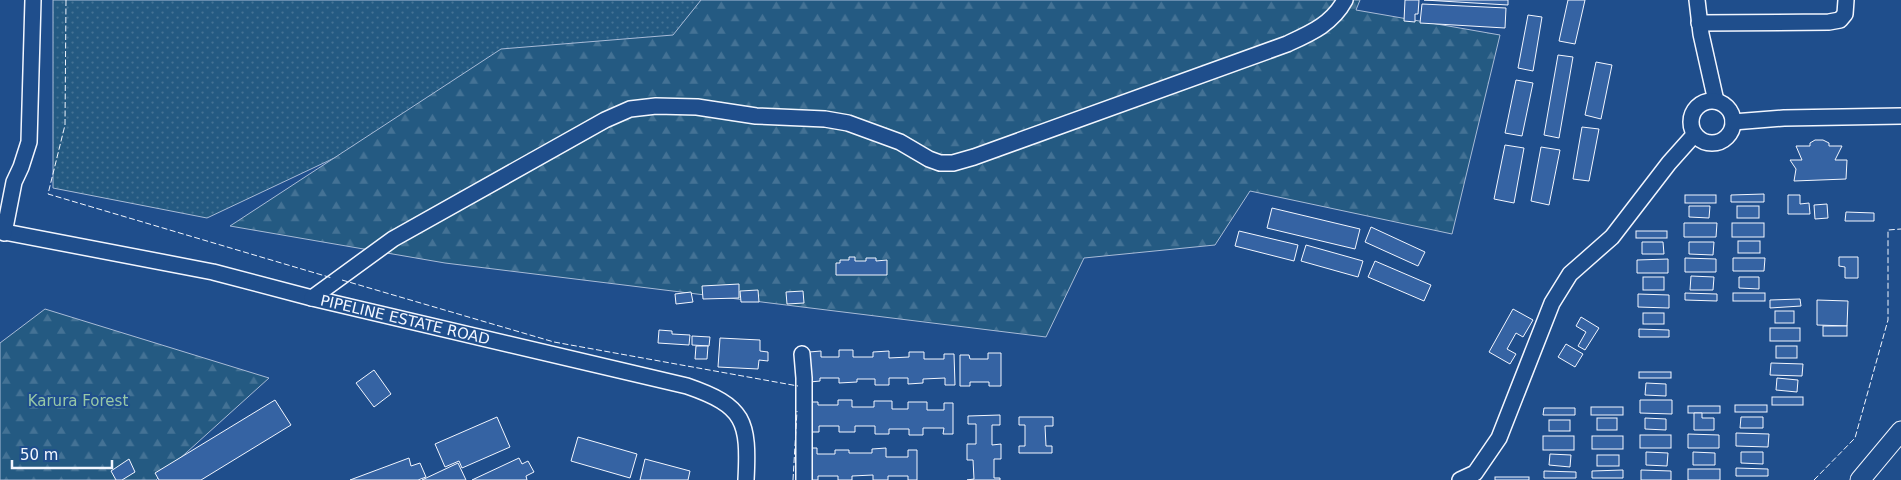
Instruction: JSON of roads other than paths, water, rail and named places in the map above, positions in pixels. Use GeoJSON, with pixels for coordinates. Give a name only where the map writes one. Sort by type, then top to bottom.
{"type":"FeatureCollection","features":[{"type":"Feature","properties":{"kind":"main road"},"geometry":{"type":"LineString","coordinates":[[1887,449],[1901,422]]}},
{"type":"Feature","properties":{"kind":"main road"},"geometry":{"type":"LineString","coordinates":[[1860,480],[1901,431]]}},
{"type":"Feature","properties":{"kind":"street"},"geometry":{"type":"LineString","coordinates":[[1,233],[14,182],[21,168],[28,142],[33,0]]}},
{"type":"Feature","properties":{"kind":"street"},"geometry":{"type":"LineString","coordinates":[[312,298],[393,239],[605,120],[630,109],[656,106],[697,108],[756,116],[825,119],[848,123],[900,142],[929,159],[940,163],[953,163],[974,158],[1287,44],[1311,33],[1330,21],[1344,0]]}},
{"type":"Feature","properties":{"kind":"street"},"geometry":{"type":"LineString","coordinates":[[1697,0],[1699,23],[1716,101]]}},
{"type":"Feature","properties":{"kind":"street"},"geometry":{"type":"LineString","coordinates":[[1699,23],[1829,22],[1840,20],[1845,14],[1846,0]]}},
{"type":"Feature","properties":{"kind":"street"},"geometry":{"type":"LineString","coordinates":[[1708,101],[1716,101],[1728,108],[1734,122],[1732,131],[1726,138],[1719,143],[1710,144],[1701,141],[1694,135],[1690,121],[1696,108],[1708,101]]}},
{"type":"Feature","properties":{"kind":"street"},"geometry":{"type":"LineString","coordinates":[[1734,122],[1784,118],[1901,116]]}},
{"type":"Feature","properties":{"kind":"street"},"geometry":{"type":"LineString","coordinates":[[1460,480],[1474,473],[1500,438],[1552,304],[1570,274],[1612,237],[1694,135]]}},
{"type":"Feature","properties":{"kind":"street"},"geometry":{"type":"LineString","coordinates":[[0,193],[14,182]]}},
{"type":"Feature","properties":{"kind":"street","name":"PIPELINE ESTATE ROAD"},"geometry":{"type":"LineString","coordinates":[[1,233],[213,272],[312,298],[687,386],[711,394],[727,403],[740,416],[747,447],[746,480]]}},
{"type":"Feature","properties":{"kind":"street"},"geometry":{"type":"LineString","coordinates":[[802,354],[804,378],[804,480]]}},
{"type":"Feature","properties":{"kind":"park label","name":"Karura Forest"},"geometry":{"type":"Point","coordinates":[78,401]}}]}
